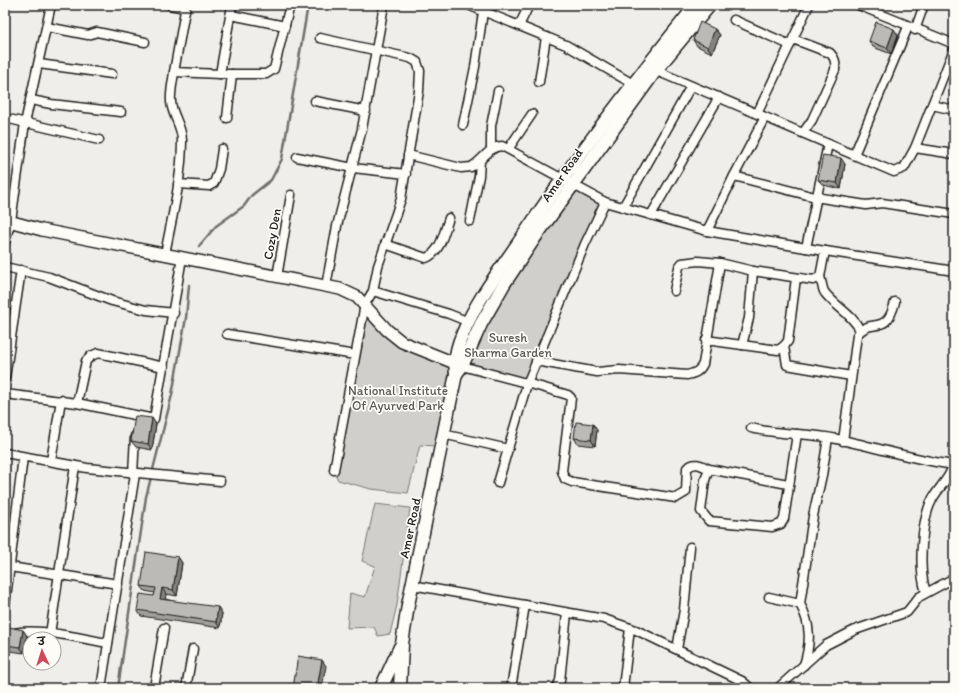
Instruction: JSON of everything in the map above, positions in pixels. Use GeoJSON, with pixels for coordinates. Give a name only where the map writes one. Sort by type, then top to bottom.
{"type":"FeatureCollection","features":[{"type":"Feature","properties":{"kind":"main road","name":"Amer Road"},"geometry":{"type":"LineString","coordinates":[[400,688],[402,644],[412,585],[457,368],[458,346],[469,322],[510,255],[567,181],[696,5]]}},
{"type":"Feature","properties":{"kind":"main road","name":"Amer Road"},"geometry":{"type":"LineString","coordinates":[[457,368],[504,284],[567,181],[633,84],[651,68],[710,5]]}},
{"type":"Feature","properties":{"kind":"main road"},"geometry":{"type":"LineString","coordinates":[[381,688],[402,644]]}},
{"type":"Feature","properties":{"kind":"street"},"geometry":{"type":"LineString","coordinates":[[5,242],[25,123],[51,5]]}},
{"type":"Feature","properties":{"kind":"street"},"geometry":{"type":"LineString","coordinates":[[165,254],[178,184],[182,138],[180,124],[171,102],[174,72],[186,7],[170,5]]}},
{"type":"Feature","properties":{"kind":"street"},"geometry":{"type":"LineString","coordinates":[[220,74],[232,5]]}},
{"type":"Feature","properties":{"kind":"street"},"geometry":{"type":"LineString","coordinates":[[174,72],[266,74],[274,69],[290,5]]}},
{"type":"Feature","properties":{"kind":"street"},"geometry":{"type":"LineString","coordinates":[[326,286],[336,226],[353,168],[366,111],[384,5]]}},
{"type":"Feature","properties":{"kind":"street"},"geometry":{"type":"LineString","coordinates":[[468,5],[484,8],[519,26],[566,45],[633,84]]}},
{"type":"Feature","properties":{"kind":"street"},"geometry":{"type":"LineString","coordinates":[[519,26],[529,5]]}},
{"type":"Feature","properties":{"kind":"street"},"geometry":{"type":"LineString","coordinates":[[707,231],[734,176],[809,5]]}},
{"type":"Feature","properties":{"kind":"street"},"geometry":{"type":"LineString","coordinates":[[858,5],[954,44]]}},
{"type":"Feature","properties":{"kind":"street"},"geometry":{"type":"LineString","coordinates":[[854,155],[924,5]]}},
{"type":"Feature","properties":{"kind":"street"},"geometry":{"type":"LineString","coordinates":[[463,125],[475,67],[484,8]]}},
{"type":"Feature","properties":{"kind":"street"},"geometry":{"type":"LineString","coordinates":[[231,15],[285,26]]}},
{"type":"Feature","properties":{"kind":"street"},"geometry":{"type":"LineString","coordinates":[[734,20],[792,42],[830,53],[834,56],[836,63],[835,70],[812,120],[803,133]]}},
{"type":"Feature","properties":{"kind":"street"},"geometry":{"type":"LineString","coordinates":[[47,27],[88,35],[97,32],[145,42]]}},
{"type":"Feature","properties":{"kind":"street"},"geometry":{"type":"LineString","coordinates":[[539,82],[546,37]]}},
{"type":"Feature","properties":{"kind":"street"},"geometry":{"type":"LineString","coordinates":[[320,38],[376,52],[410,58],[417,62],[420,71],[419,91],[401,199],[385,244],[373,291],[365,304],[334,470]]}},
{"type":"Feature","properties":{"kind":"street"},"geometry":{"type":"LineString","coordinates":[[651,68],[894,172],[904,168],[915,148],[954,49]]}},
{"type":"Feature","properties":{"kind":"street"},"geometry":{"type":"LineString","coordinates":[[39,64],[112,74]]}},
{"type":"Feature","properties":{"kind":"street"},"geometry":{"type":"LineString","coordinates":[[227,118],[232,74]]}},
{"type":"Feature","properties":{"kind":"street"},"geometry":{"type":"LineString","coordinates":[[623,208],[691,86]]}},
{"type":"Feature","properties":{"kind":"street"},"geometry":{"type":"LineString","coordinates":[[491,149],[491,126],[498,91]]}},
{"type":"Feature","properties":{"kind":"street"},"geometry":{"type":"LineString","coordinates":[[651,215],[718,97]]}},
{"type":"Feature","properties":{"kind":"street"},"geometry":{"type":"LineString","coordinates":[[31,100],[51,104],[121,112]]}},
{"type":"Feature","properties":{"kind":"street"},"geometry":{"type":"LineString","coordinates":[[315,101],[366,111]]}},
{"type":"Feature","properties":{"kind":"street"},"geometry":{"type":"LineString","coordinates":[[932,105],[954,110]]}},
{"type":"Feature","properties":{"kind":"street"},"geometry":{"type":"LineString","coordinates":[[509,148],[532,114]]}},
{"type":"Feature","properties":{"kind":"street"},"geometry":{"type":"LineString","coordinates":[[5,118],[99,140]]}},
{"type":"Feature","properties":{"kind":"street"},"geometry":{"type":"LineString","coordinates":[[806,248],[828,144]]}},
{"type":"Feature","properties":{"kind":"street"},"geometry":{"type":"LineString","coordinates":[[408,155],[461,168],[471,167],[496,146],[509,148],[605,202],[623,208],[707,231],[954,271]]}},
{"type":"Feature","properties":{"kind":"street"},"geometry":{"type":"LineString","coordinates":[[915,148],[954,154]]}},
{"type":"Feature","properties":{"kind":"street"},"geometry":{"type":"LineString","coordinates":[[178,184],[210,186],[214,183],[219,169],[222,149]]}},
{"type":"Feature","properties":{"kind":"street"},"geometry":{"type":"LineString","coordinates":[[297,157],[353,168],[406,174]]}},
{"type":"Feature","properties":{"kind":"street"},"geometry":{"type":"LineString","coordinates":[[470,221],[479,176],[480,161]]}},
{"type":"Feature","properties":{"kind":"street"},"geometry":{"type":"LineString","coordinates":[[734,176],[816,197],[866,205],[882,204],[954,214]]}},
{"type":"Feature","properties":{"kind":"street","name":"Cozy Den"},"geometry":{"type":"LineString","coordinates":[[277,277],[291,195]]}},
{"type":"Feature","properties":{"kind":"street"},"geometry":{"type":"LineString","coordinates":[[498,483],[527,384],[536,360],[585,244],[605,202]]}},
{"type":"Feature","properties":{"kind":"street"},"geometry":{"type":"LineString","coordinates":[[385,244],[426,258],[436,253],[449,218]]}},
{"type":"Feature","properties":{"kind":"street"},"geometry":{"type":"LineString","coordinates":[[8,221],[42,230],[326,286],[358,297],[387,330],[402,342],[457,368],[568,395],[571,398],[562,471],[566,479],[572,482],[676,498],[686,492],[687,468],[691,464],[696,464],[709,469],[788,484]]}},
{"type":"Feature","properties":{"kind":"street"},"geometry":{"type":"LineString","coordinates":[[825,251],[820,278],[825,293],[839,308],[853,317],[860,330]]}},
{"type":"Feature","properties":{"kind":"street"},"geometry":{"type":"LineString","coordinates":[[5,394],[77,403],[136,423],[154,419],[185,258]]}},
{"type":"Feature","properties":{"kind":"street"},"geometry":{"type":"LineString","coordinates":[[674,291],[679,267],[682,263],[698,261],[720,263],[753,271],[796,278],[813,280],[820,278]]}},
{"type":"Feature","properties":{"kind":"street"},"geometry":{"type":"LineString","coordinates":[[536,360],[597,372],[619,370],[687,375],[700,370],[703,364],[720,263]]}},
{"type":"Feature","properties":{"kind":"street"},"geometry":{"type":"LineString","coordinates":[[5,267],[50,277],[112,301],[146,310],[174,313]]}},
{"type":"Feature","properties":{"kind":"street"},"geometry":{"type":"LineString","coordinates":[[5,378],[21,270]]}},
{"type":"Feature","properties":{"kind":"street"},"geometry":{"type":"LineString","coordinates":[[742,345],[749,318],[753,271]]}},
{"type":"Feature","properties":{"kind":"street"},"geometry":{"type":"LineString","coordinates":[[706,340],[778,350],[784,346],[788,341],[796,278]]}},
{"type":"Feature","properties":{"kind":"street"},"geometry":{"type":"LineString","coordinates":[[373,291],[449,314],[469,322]]}},
{"type":"Feature","properties":{"kind":"street"},"geometry":{"type":"LineString","coordinates":[[843,440],[854,344],[857,335],[860,330],[884,323],[889,319],[895,302]]}},
{"type":"Feature","properties":{"kind":"street"},"geometry":{"type":"LineString","coordinates":[[227,334],[355,355]]}},
{"type":"Feature","properties":{"kind":"street"},"geometry":{"type":"LineString","coordinates":[[784,346],[787,365],[851,376]]}},
{"type":"Feature","properties":{"kind":"street"},"geometry":{"type":"LineString","coordinates":[[77,403],[86,361],[91,356],[98,354],[164,366]]}},
{"type":"Feature","properties":{"kind":"street"},"geometry":{"type":"LineString","coordinates":[[51,461],[61,400]]}},
{"type":"Feature","properties":{"kind":"street"},"geometry":{"type":"LineString","coordinates":[[101,688],[137,474],[136,423]]}},
{"type":"Feature","properties":{"kind":"street"},"geometry":{"type":"LineString","coordinates":[[751,428],[765,432],[798,434],[843,440],[903,456],[954,463],[941,489],[933,498],[924,531],[920,568],[921,580],[926,592]]}},
{"type":"Feature","properties":{"kind":"street"},"geometry":{"type":"LineString","coordinates":[[443,434],[508,450]]}},
{"type":"Feature","properties":{"kind":"street"},"geometry":{"type":"LineString","coordinates":[[709,469],[705,480],[701,511],[709,521],[772,527],[780,524],[784,519],[788,484],[798,434]]}},
{"type":"Feature","properties":{"kind":"street"},"geometry":{"type":"LineString","coordinates":[[804,665],[809,650],[810,633],[806,615],[800,604],[813,516],[828,438]]}},
{"type":"Feature","properties":{"kind":"street"},"geometry":{"type":"LineString","coordinates":[[5,454],[75,466],[220,482]]}},
{"type":"Feature","properties":{"kind":"street"},"geometry":{"type":"LineString","coordinates":[[5,606],[23,457]]}},
{"type":"Feature","properties":{"kind":"street"},"geometry":{"type":"LineString","coordinates":[[50,631],[75,466]]}},
{"type":"Feature","properties":{"kind":"street"},"geometry":{"type":"LineString","coordinates":[[676,649],[684,610],[690,547]]}},
{"type":"Feature","properties":{"kind":"street"},"geometry":{"type":"LineString","coordinates":[[10,567],[118,584]]}},
{"type":"Feature","properties":{"kind":"street"},"geometry":{"type":"LineString","coordinates":[[778,688],[826,645],[855,630],[907,612],[918,596],[954,578]]}},
{"type":"Feature","properties":{"kind":"street"},"geometry":{"type":"LineString","coordinates":[[412,585],[604,619],[630,628],[676,649],[742,681],[750,688]]}},
{"type":"Feature","properties":{"kind":"street"},"geometry":{"type":"LineString","coordinates":[[769,597],[800,604]]}},
{"type":"Feature","properties":{"kind":"street"},"geometry":{"type":"LineString","coordinates":[[511,688],[525,605]]}},
{"type":"Feature","properties":{"kind":"street"},"geometry":{"type":"LineString","coordinates":[[556,688],[560,681],[568,613]]}},
{"type":"Feature","properties":{"kind":"street"},"geometry":{"type":"LineString","coordinates":[[154,688],[164,628]]}},
{"type":"Feature","properties":{"kind":"street"},"geometry":{"type":"LineString","coordinates":[[623,688],[630,628]]}},
{"type":"Feature","properties":{"kind":"street"},"geometry":{"type":"LineString","coordinates":[[5,636],[14,631],[22,632]]}},
{"type":"Feature","properties":{"kind":"street"},"geometry":{"type":"LineString","coordinates":[[62,636],[108,644]]}},
{"type":"Feature","properties":{"kind":"street"},"geometry":{"type":"LineString","coordinates":[[186,688],[193,649]]}},
{"type":"Feature","properties":{"kind":"green space","name":"Suresh Sharma Garden"},"geometry":{"type":"Polygon","coordinates":[[[574,187],[601,203],[525,381],[468,365],[483,327],[574,187]]]}},
{"type":"Feature","properties":{"kind":"green space","name":"National Institute Of Ayurved Park"},"geometry":{"type":"Polygon","coordinates":[[[367,311],[411,350],[453,369],[437,446],[420,445],[408,493],[371,489],[338,480],[335,473],[367,311]]]}},
{"type":"Feature","properties":{"kind":"green space"},"geometry":{"type":"Polygon","coordinates":[[[375,504],[410,508],[397,605],[390,634],[378,636],[374,627],[347,628],[350,593],[365,597],[375,566],[362,561],[375,504]]]}},
{"type":"Feature","properties":{"kind":"building"},"geometry":{"type":"Polygon","coordinates":[[[700,22],[715,29],[708,47],[693,40],[700,22]]]}},
{"type":"Feature","properties":{"kind":"building"},"geometry":{"type":"Polygon","coordinates":[[[876,22],[894,29],[887,48],[869,41],[876,22]]]}},
{"type":"Feature","properties":{"kind":"building"},"geometry":{"type":"Polygon","coordinates":[[[823,155],[841,158],[837,183],[818,180],[823,155]]]}},
{"type":"Feature","properties":{"kind":"building"},"geometry":{"type":"Polygon","coordinates":[[[135,416],[152,418],[148,444],[131,441],[135,416]]]}},
{"type":"Feature","properties":{"kind":"building"},"geometry":{"type":"Polygon","coordinates":[[[576,422],[593,424],[591,440],[574,438],[576,422]]]}},
{"type":"Feature","properties":{"kind":"building"},"geometry":{"type":"Polygon","coordinates":[[[146,552],[178,557],[173,590],[162,588],[160,599],[218,607],[216,622],[137,610],[140,594],[154,596],[156,588],[141,586],[146,552]]]}},
{"type":"Feature","properties":{"kind":"building"},"geometry":{"type":"Polygon","coordinates":[[[9,627],[23,630],[20,647],[6,645],[9,627]]]}},
{"type":"Feature","properties":{"kind":"building"},"geometry":{"type":"Polygon","coordinates":[[[298,656],[322,660],[317,688],[293,688],[298,656]]]}},
{"type":"Feature","properties":{"kind":"waterway"},"geometry":{"type":"LineString","coordinates":[[199,246],[216,226],[244,206],[252,195],[271,180],[282,159],[308,5]]}},
{"type":"Feature","properties":{"kind":"waterway"},"geometry":{"type":"LineString","coordinates":[[118,688],[146,497],[172,395],[186,318],[189,285]]}}]}
